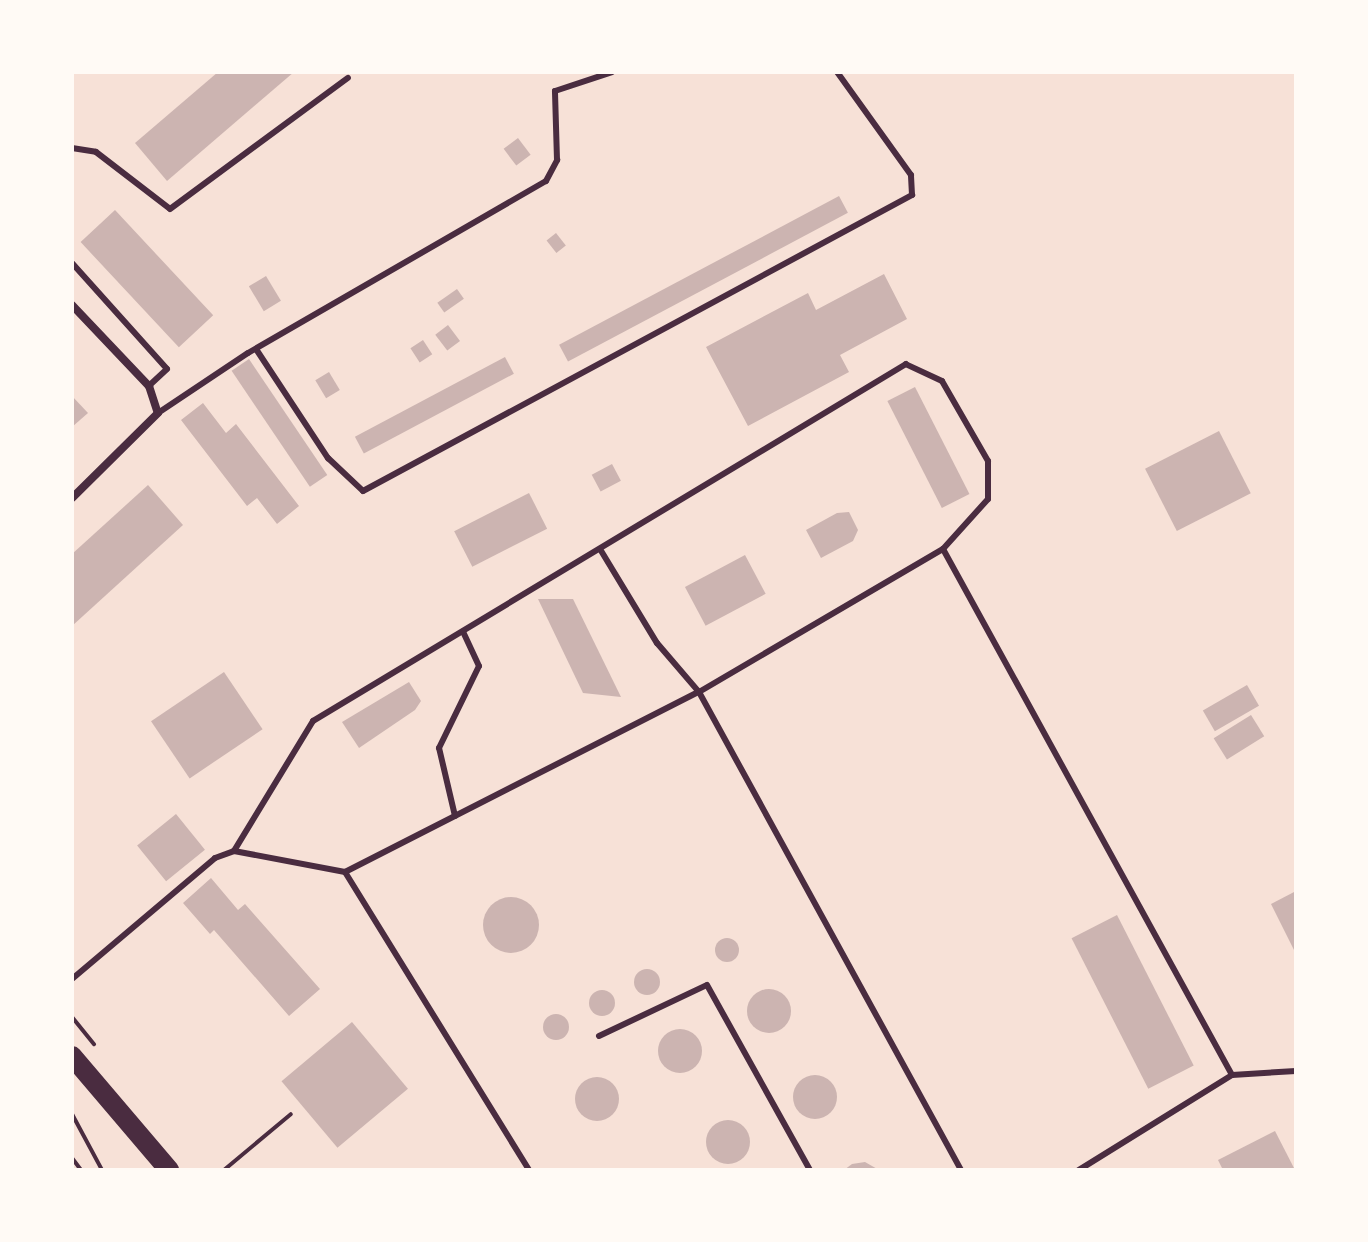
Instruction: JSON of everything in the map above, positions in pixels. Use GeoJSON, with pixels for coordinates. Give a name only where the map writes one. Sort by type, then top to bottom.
{"type":"FeatureCollection","features":[{"type":"Feature","properties":{"kind":"main road"},"geometry":{"type":"LineString","coordinates":[[72,1056],[169,1170]]}},
{"type":"Feature","properties":{"kind":"street"},"geometry":{"type":"LineString","coordinates":[[72,305],[149,386],[158,413],[72,498]]}},
{"type":"Feature","properties":{"kind":"lane"},"geometry":{"type":"LineString","coordinates":[[158,413],[256,349],[546,181],[557,160],[555,91],[612,72]]}},
{"type":"Feature","properties":{"kind":"lane"},"geometry":{"type":"LineString","coordinates":[[256,349],[328,458],[363,491],[912,195],[911,175],[837,72]]}},
{"type":"Feature","properties":{"kind":"lane"},"geometry":{"type":"LineString","coordinates":[[72,148],[96,152],[170,209],[348,78]]}},
{"type":"Feature","properties":{"kind":"lane"},"geometry":{"type":"LineString","coordinates":[[72,263],[167,369],[149,386]]}},
{"type":"Feature","properties":{"kind":"lane"},"geometry":{"type":"LineString","coordinates":[[72,979],[215,858],[234,851],[345,872],[699,692],[943,549],[988,499],[988,461],[942,381],[906,364],[313,721],[234,851]]}},
{"type":"Feature","properties":{"kind":"lane"},"geometry":{"type":"LineString","coordinates":[[600,549],[657,643],[699,692],[961,1170]]}},
{"type":"Feature","properties":{"kind":"lane"},"geometry":{"type":"LineString","coordinates":[[943,549],[1232,1075]]}},
{"type":"Feature","properties":{"kind":"lane"},"geometry":{"type":"LineString","coordinates":[[455,816],[439,748],[479,666],[463,631]]}},
{"type":"Feature","properties":{"kind":"lane"},"geometry":{"type":"LineString","coordinates":[[345,872],[529,1170]]}},
{"type":"Feature","properties":{"kind":"lane"},"geometry":{"type":"LineString","coordinates":[[599,1036],[707,985],[810,1170]]}},
{"type":"Feature","properties":{"kind":"lane"},"geometry":{"type":"LineString","coordinates":[[1079,1170],[1232,1075],[1296,1071]]}},
{"type":"Feature","properties":{"kind":"path"},"geometry":{"type":"LineString","coordinates":[[72,1017],[97,1047]]}},
{"type":"Feature","properties":{"kind":"path"},"geometry":{"type":"LineString","coordinates":[[72,1114],[102,1170]]}},
{"type":"Feature","properties":{"kind":"path"},"geometry":{"type":"LineString","coordinates":[[224,1170],[291,1114]]}},
{"type":"Feature","properties":{"kind":"path"},"geometry":{"type":"LineString","coordinates":[[72,1158],[81,1170]]}},
{"type":"Feature","properties":{"kind":"building"},"geometry":{"type":"Polygon","coordinates":[[[218,72],[294,72],[167,181],[135,143],[218,72]]]}},
{"type":"Feature","properties":{"kind":"building"},"geometry":{"type":"Polygon","coordinates":[[[518,138],[531,155],[516,166],[504,149],[518,138]]]}},
{"type":"Feature","properties":{"kind":"building"},"geometry":{"type":"Polygon","coordinates":[[[839,196],[848,213],[568,362],[559,345],[839,196]]]}},
{"type":"Feature","properties":{"kind":"building"},"geometry":{"type":"Polygon","coordinates":[[[115,210],[213,315],[179,347],[81,242],[115,210]]]}},
{"type":"Feature","properties":{"kind":"building"},"geometry":{"type":"Polygon","coordinates":[[[556,233],[566,246],[556,253],[547,240],[556,233]]]}},
{"type":"Feature","properties":{"kind":"building"},"geometry":{"type":"Polygon","coordinates":[[[884,274],[907,319],[840,355],[849,372],[748,426],[706,347],[808,293],[816,310],[884,274]]]}},
{"type":"Feature","properties":{"kind":"building"},"geometry":{"type":"Polygon","coordinates":[[[266,276],[281,301],[264,311],[249,286],[266,276]]]}},
{"type":"Feature","properties":{"kind":"building"},"geometry":{"type":"Polygon","coordinates":[[[457,289],[464,299],[444,313],[437,303],[457,289]]]}},
{"type":"Feature","properties":{"kind":"building"},"geometry":{"type":"Polygon","coordinates":[[[448,325],[460,341],[447,351],[435,335],[448,325]]]}},
{"type":"Feature","properties":{"kind":"building"},"geometry":{"type":"Polygon","coordinates":[[[423,340],[432,354],[420,362],[410,348],[423,340]]]}},
{"type":"Feature","properties":{"kind":"building"},"geometry":{"type":"Polygon","coordinates":[[[505,357],[514,374],[364,454],[355,437],[505,357]]]}},
{"type":"Feature","properties":{"kind":"building"},"geometry":{"type":"Polygon","coordinates":[[[249,359],[327,475],[310,487],[232,371],[249,359]]]}},
{"type":"Feature","properties":{"kind":"building"},"geometry":{"type":"Polygon","coordinates":[[[329,372],[340,390],[326,398],[315,380],[329,372]]]}},
{"type":"Feature","properties":{"kind":"building"},"geometry":{"type":"Polygon","coordinates":[[[915,387],[969,494],[942,508],[887,401],[915,387]]]}},
{"type":"Feature","properties":{"kind":"building"},"geometry":{"type":"Polygon","coordinates":[[[72,396],[88,413],[72,427],[72,396]]]}},
{"type":"Feature","properties":{"kind":"building"},"geometry":{"type":"Polygon","coordinates":[[[203,403],[226,433],[236,424],[299,506],[277,524],[257,498],[247,506],[181,420],[203,403]]]}},
{"type":"Feature","properties":{"kind":"building"},"geometry":{"type":"Polygon","coordinates":[[[1219,431],[1251,493],[1177,531],[1145,469],[1219,431]]]}},
{"type":"Feature","properties":{"kind":"building"},"geometry":{"type":"Polygon","coordinates":[[[612,464],[621,481],[601,492],[592,475],[612,464]]]}},
{"type":"Feature","properties":{"kind":"building"},"geometry":{"type":"Polygon","coordinates":[[[148,485],[183,525],[72,626],[72,554],[148,485]]]}},
{"type":"Feature","properties":{"kind":"building"},"geometry":{"type":"Polygon","coordinates":[[[529,493],[547,529],[472,567],[454,531],[529,493]]]}},
{"type":"Feature","properties":{"kind":"building"},"geometry":{"type":"Polygon","coordinates":[[[849,512],[858,530],[853,541],[821,558],[806,530],[837,513],[849,512]]]}},
{"type":"Feature","properties":{"kind":"building"},"geometry":{"type":"Polygon","coordinates":[[[745,555],[766,594],[706,626],[685,587],[745,555]]]}},
{"type":"Feature","properties":{"kind":"building"},"geometry":{"type":"Polygon","coordinates":[[[538,599],[573,599],[621,697],[583,693],[538,599]]]}},
{"type":"Feature","properties":{"kind":"building"},"geometry":{"type":"Polygon","coordinates":[[[224,672],[263,729],[190,778],[151,721],[224,672]]]}},
{"type":"Feature","properties":{"kind":"building"},"geometry":{"type":"Polygon","coordinates":[[[409,682],[421,701],[415,710],[359,748],[342,722],[409,682]]]}},
{"type":"Feature","properties":{"kind":"building"},"geometry":{"type":"Polygon","coordinates":[[[1247,685],[1259,706],[1215,731],[1203,710],[1247,685]]]}},
{"type":"Feature","properties":{"kind":"building"},"geometry":{"type":"Polygon","coordinates":[[[1251,715],[1264,736],[1227,760],[1214,738],[1251,715]]]}},
{"type":"Feature","properties":{"kind":"building"},"geometry":{"type":"Polygon","coordinates":[[[176,814],[205,850],[166,881],[137,845],[176,814]]]}},
{"type":"Feature","properties":{"kind":"building"},"geometry":{"type":"Polygon","coordinates":[[[211,878],[238,910],[245,904],[320,989],[289,1016],[214,930],[210,934],[183,903],[211,878]]]}},
{"type":"Feature","properties":{"kind":"building"},"geometry":{"type":"Polygon","coordinates":[[[1296,891],[1296,954],[1271,904],[1296,891]]]}},
{"type":"Feature","properties":{"kind":"building"},"geometry":{"type":"Polygon","coordinates":[[[511,897],[531,905],[539,925],[531,945],[511,953],[491,945],[483,925],[491,905],[511,897]]]}},
{"type":"Feature","properties":{"kind":"building"},"geometry":{"type":"Polygon","coordinates":[[[1117,915],[1194,1066],[1148,1089],[1072,938],[1117,915]]]}},
{"type":"Feature","properties":{"kind":"building"},"geometry":{"type":"Polygon","coordinates":[[[722,938],[732,938],[739,945],[739,955],[732,962],[722,962],[715,955],[715,945],[722,938]]]}},
{"type":"Feature","properties":{"kind":"building"},"geometry":{"type":"Polygon","coordinates":[[[647,969],[656,973],[660,982],[656,991],[647,995],[638,991],[634,982],[638,973],[647,969]]]}},
{"type":"Feature","properties":{"kind":"building"},"geometry":{"type":"Polygon","coordinates":[[[769,989],[784,996],[791,1011],[784,1026],[769,1033],[754,1026],[747,1011],[754,996],[769,989]]]}},
{"type":"Feature","properties":{"kind":"building"},"geometry":{"type":"Polygon","coordinates":[[[602,990],[611,994],[615,1003],[611,1012],[602,1016],[593,1012],[589,1003],[593,994],[602,990]]]}},
{"type":"Feature","properties":{"kind":"building"},"geometry":{"type":"Polygon","coordinates":[[[556,1014],[565,1018],[569,1027],[565,1036],[556,1040],[547,1036],[543,1027],[547,1018],[556,1014]]]}},
{"type":"Feature","properties":{"kind":"building"},"geometry":{"type":"Polygon","coordinates":[[[352,1022],[408,1089],[337,1148],[282,1081],[352,1022]]]}},
{"type":"Feature","properties":{"kind":"building"},"geometry":{"type":"Polygon","coordinates":[[[680,1029],[695,1036],[702,1051],[695,1066],[680,1073],[665,1066],[658,1051],[665,1036],[680,1029]]]}},
{"type":"Feature","properties":{"kind":"building"},"geometry":{"type":"Polygon","coordinates":[[[815,1075],[830,1082],[837,1097],[830,1112],[815,1119],[800,1112],[793,1097],[800,1082],[815,1075]]]}},
{"type":"Feature","properties":{"kind":"building"},"geometry":{"type":"Polygon","coordinates":[[[597,1077],[612,1084],[619,1099],[612,1114],[597,1121],[582,1114],[575,1099],[582,1084],[597,1077]]]}},
{"type":"Feature","properties":{"kind":"building"},"geometry":{"type":"Polygon","coordinates":[[[728,1120],[743,1127],[750,1142],[743,1157],[728,1164],[713,1157],[706,1142],[713,1127],[728,1120]]]}},
{"type":"Feature","properties":{"kind":"building"},"geometry":{"type":"Polygon","coordinates":[[[1275,1131],[1295,1170],[1223,1170],[1218,1160],[1275,1131]]]}},
{"type":"Feature","properties":{"kind":"building"},"geometry":{"type":"Polygon","coordinates":[[[865,1162],[879,1170],[844,1170],[852,1164],[865,1162]]]}}]}
